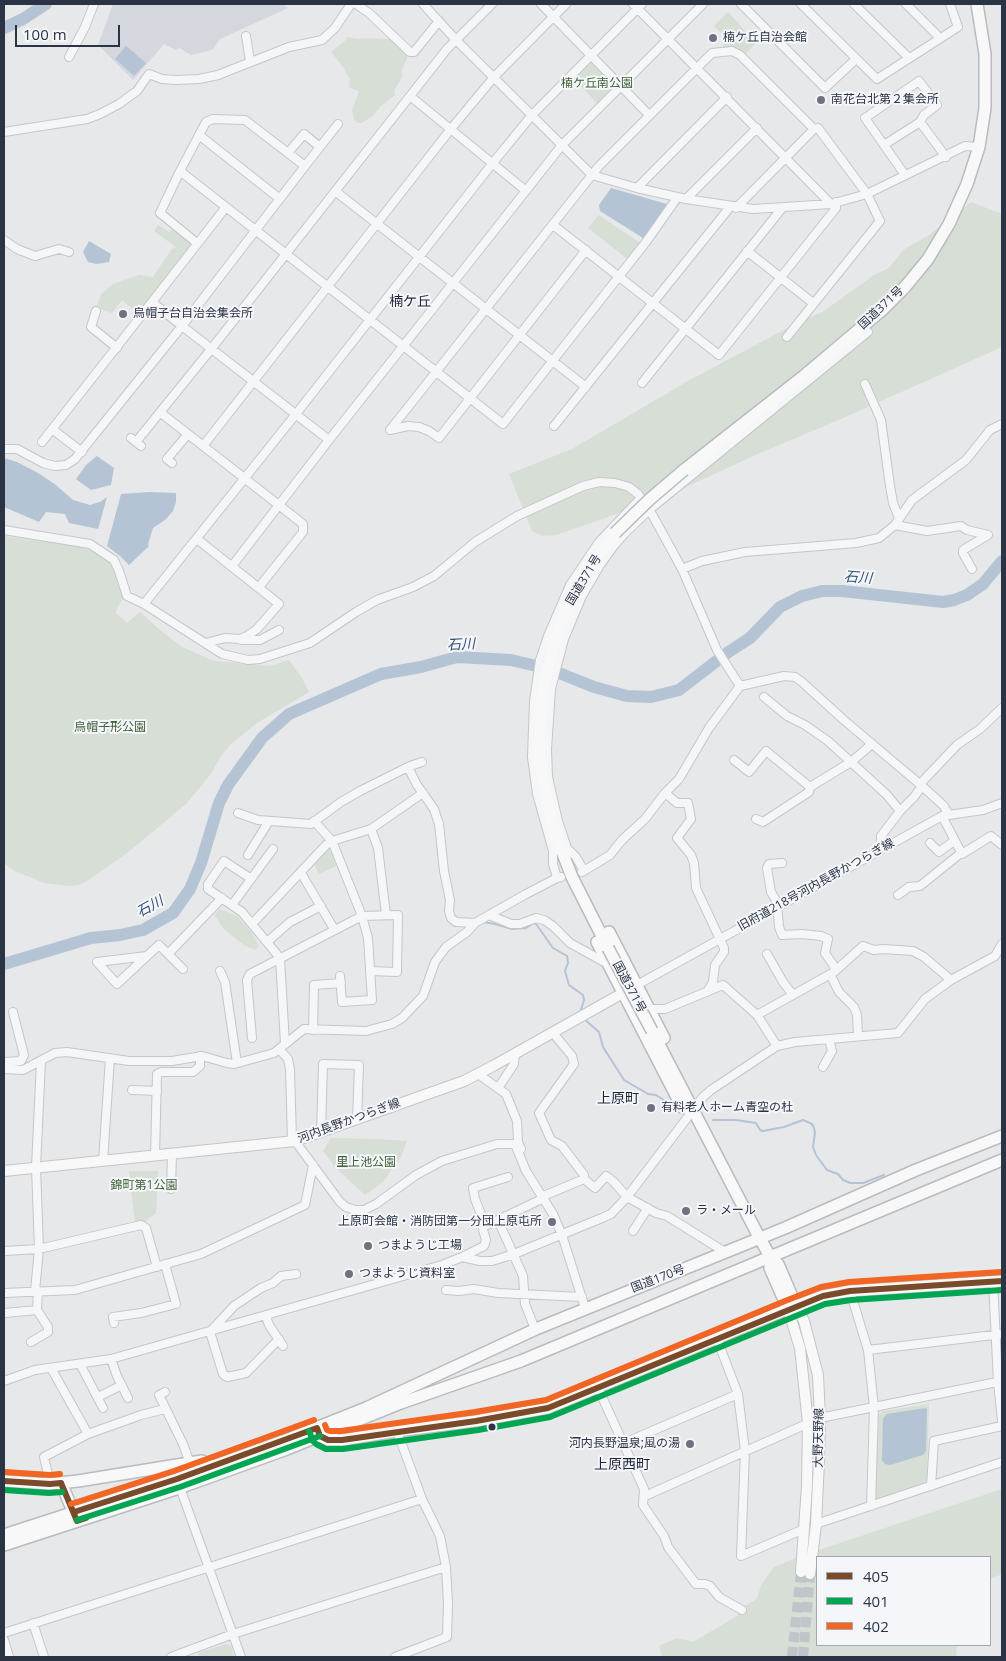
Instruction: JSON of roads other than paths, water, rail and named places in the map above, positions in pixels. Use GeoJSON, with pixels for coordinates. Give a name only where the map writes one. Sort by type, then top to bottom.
{"type":"FeatureCollection","features":[{"type":"Feature","properties":{"kind":"highway","name":"国道371号"},"geometry":{"type":"LineString","coordinates":[[792,1307],[770,1268],[771,1258],[572,877],[550,816],[541,766],[540,732],[543,687],[553,646],[574,593],[589,568],[615,533],[650,499],[684,470],[805,375],[882,310],[928,259],[949,224],[967,184],[979,147],[985,108],[985,54],[977,4]]}},
{"type":"Feature","properties":{"kind":"highway"},"geometry":{"type":"LineString","coordinates":[[561,848],[573,861],[593,905],[650,1010],[693,1095],[694,1110],[682,1107],[608,964],[565,879],[560,865],[561,848]]}},
{"type":"Feature","properties":{"kind":"highway","name":"国道170号"},"geometry":{"type":"LineString","coordinates":[[178,1483],[212,1466],[318,1432],[536,1329],[584,1302],[725,1252],[785,1228],[916,1170],[1002,1136]]}},
{"type":"Feature","properties":{"kind":"highway","name":"国道170号"},"geometry":{"type":"LineString","coordinates":[[4,1535],[75,1516],[178,1483],[529,1358],[1002,1160]]}},
{"type":"Feature","properties":{"kind":"highway","name":"国道170号"},"geometry":{"type":"LineString","coordinates":[[318,1432],[328,1440],[342,1440],[476,1421],[548,1408],[792,1307],[823,1296],[850,1291],[998,1281]]}},
{"type":"Feature","properties":{"kind":"highway","name":"国道170号"},"geometry":{"type":"LineString","coordinates":[[4,1482],[56,1483],[202,1461],[212,1466]]}},
{"type":"Feature","properties":{"kind":"highway"},"geometry":{"type":"LineString","coordinates":[[56,1483],[75,1516]]}},
{"type":"Feature","properties":{"kind":"highway","name":"国道170号"},"geometry":{"type":"LineString","coordinates":[[4,1545],[75,1516]]}},
{"type":"Feature","properties":{"kind":"main road","name":"河内長野かつらぎ線"},"geometry":{"type":"LineString","coordinates":[[4,1171],[293,1141],[464,1081],[636,985]]}},
{"type":"Feature","properties":{"kind":"main road","name":"大野天野線"},"geometry":{"type":"LineString","coordinates":[[792,1307],[804,1321],[818,1375],[820,1418],[816,1524],[806,1573],[804,1529],[808,1423],[800,1348],[792,1307]]}},
{"type":"Feature","properties":{"kind":"street"},"geometry":{"type":"LineString","coordinates":[[69,57],[85,27],[94,4]]}},
{"type":"Feature","properties":{"kind":"street"},"geometry":{"type":"LineString","coordinates":[[4,132],[87,119],[100,114],[119,104],[137,91],[149,74],[162,79],[199,79],[218,75],[289,47],[322,40],[335,28],[351,4]]}},
{"type":"Feature","properties":{"kind":"street"},"geometry":{"type":"LineString","coordinates":[[356,4],[369,13],[410,52],[414,52],[439,21]]}},
{"type":"Feature","properties":{"kind":"street"},"geometry":{"type":"LineString","coordinates":[[423,4],[456,40],[592,175],[638,188],[677,198],[753,209],[834,203],[867,194],[946,157],[965,146],[979,147]]}},
{"type":"Feature","properties":{"kind":"street"},"geometry":{"type":"LineString","coordinates":[[136,442],[161,413],[410,96],[456,40],[492,4]]}},
{"type":"Feature","properties":{"kind":"street"},"geometry":{"type":"LineString","coordinates":[[541,4],[649,115]]}},
{"type":"Feature","properties":{"kind":"street"},"geometry":{"type":"LineString","coordinates":[[203,446],[450,130],[494,77],[566,4]]}},
{"type":"Feature","properties":{"kind":"street"},"geometry":{"type":"LineString","coordinates":[[232,566],[525,190],[562,146],[703,4]]}},
{"type":"Feature","properties":{"kind":"street"},"geometry":{"type":"LineString","coordinates":[[741,4],[825,88],[856,59]]}},
{"type":"Feature","properties":{"kind":"street"},"geometry":{"type":"LineString","coordinates":[[801,4],[877,79],[958,27],[950,4]]}},
{"type":"Feature","properties":{"kind":"street"},"geometry":{"type":"LineString","coordinates":[[854,4],[909,58]]}},
{"type":"Feature","properties":{"kind":"street"},"geometry":{"type":"LineString","coordinates":[[906,4],[940,38]]}},
{"type":"Feature","properties":{"kind":"street"},"geometry":{"type":"LineString","coordinates":[[144,604],[532,115],[592,55],[638,5],[786,158],[834,203],[836,208],[719,355],[553,224]]}},
{"type":"Feature","properties":{"kind":"street"},"geometry":{"type":"LineString","coordinates":[[246,36],[250,61]]}},
{"type":"Feature","properties":{"kind":"street"},"geometry":{"type":"LineString","coordinates":[[586,250],[439,438],[419,427],[408,426],[390,430],[592,175],[712,53],[732,52],[740,55],[814,129],[818,128],[867,194],[880,221],[787,337]]}},
{"type":"Feature","properties":{"kind":"street"},"geometry":{"type":"LineString","coordinates":[[884,145],[920,122],[924,115],[937,105],[919,81],[865,118],[905,175]]}},
{"type":"Feature","properties":{"kind":"street"},"geometry":{"type":"LineString","coordinates":[[410,96],[525,190]]}},
{"type":"Feature","properties":{"kind":"street"},"geometry":{"type":"LineString","coordinates":[[638,188],[727,97]]}},
{"type":"Feature","properties":{"kind":"street"},"geometry":{"type":"LineString","coordinates":[[197,243],[160,213],[206,122],[213,119],[245,120],[305,166]]}},
{"type":"Feature","properties":{"kind":"street"},"geometry":{"type":"LineString","coordinates":[[920,122],[946,157]]}},
{"type":"Feature","properties":{"kind":"street"},"geometry":{"type":"LineString","coordinates":[[4,448],[17,449],[43,463],[55,466],[66,464],[75,459],[182,326],[338,124]]}},
{"type":"Feature","properties":{"kind":"street"},"geometry":{"type":"LineString","coordinates":[[686,199],[757,128]]}},
{"type":"Feature","properties":{"kind":"street"},"geometry":{"type":"LineString","coordinates":[[554,426],[733,207],[814,129]]}},
{"type":"Feature","properties":{"kind":"street"},"geometry":{"type":"LineString","coordinates":[[288,153],[304,134],[320,147]]}},
{"type":"Feature","properties":{"kind":"street"},"geometry":{"type":"LineString","coordinates":[[199,135],[280,199]]}},
{"type":"Feature","properties":{"kind":"street"},"geometry":{"type":"LineString","coordinates":[[180,171],[503,424],[646,242],[677,198]]}},
{"type":"Feature","properties":{"kind":"street"},"geometry":{"type":"LineString","coordinates":[[335,191],[586,387]]}},
{"type":"Feature","properties":{"kind":"street"},"geometry":{"type":"LineString","coordinates":[[42,442],[226,207]]}},
{"type":"Feature","properties":{"kind":"street"},"geometry":{"type":"LineString","coordinates":[[642,383],[783,207]]}},
{"type":"Feature","properties":{"kind":"street"},"geometry":{"type":"LineString","coordinates":[[4,240],[27,254],[36,256],[59,248],[69,252]]}},
{"type":"Feature","properties":{"kind":"street"},"geometry":{"type":"LineString","coordinates":[[747,251],[813,303]]}},
{"type":"Feature","properties":{"kind":"street"},"geometry":{"type":"LineString","coordinates":[[152,302],[329,440]]}},
{"type":"Feature","properties":{"kind":"street"},"geometry":{"type":"LineString","coordinates":[[96,311],[92,327],[117,348]]}},
{"type":"Feature","properties":{"kind":"street"},"geometry":{"type":"LineString","coordinates":[[868,332],[649,510],[625,533],[600,565],[582,596],[564,639],[551,689],[547,740],[548,778],[558,821],[567,848],[576,857],[583,871],[610,855],[645,819],[665,793],[679,779],[709,728],[740,686],[784,676],[795,677],[944,806],[945,815],[954,840],[961,852]]}},
{"type":"Feature","properties":{"kind":"street"},"geometry":{"type":"LineString","coordinates":[[865,384],[881,420],[897,522]]}},
{"type":"Feature","properties":{"kind":"street"},"geometry":{"type":"LineString","coordinates":[[161,413],[280,504],[303,524],[303,532],[259,587]]}},
{"type":"Feature","properties":{"kind":"street"},"geometry":{"type":"LineString","coordinates":[[682,569],[702,561],[745,552],[869,541],[879,538],[897,522],[912,500],[966,460],[990,430],[1002,424]]}},
{"type":"Feature","properties":{"kind":"street"},"geometry":{"type":"LineString","coordinates":[[52,429],[82,452]]}},
{"type":"Feature","properties":{"kind":"street"},"geometry":{"type":"LineString","coordinates":[[160,454],[170,462],[188,434]]}},
{"type":"Feature","properties":{"kind":"street"},"geometry":{"type":"LineString","coordinates":[[4,530],[90,544],[114,560],[127,596],[144,604],[222,654],[248,660],[260,659],[285,652],[310,642],[377,600],[413,587],[434,576],[475,542],[517,516],[583,486],[599,482],[615,483],[629,487],[641,498],[649,510],[682,569],[718,650],[740,686]]}},
{"type":"Feature","properties":{"kind":"street"},"geometry":{"type":"LineString","coordinates":[[4,1068],[23,1070],[54,1053],[67,1052],[129,1061],[172,1062],[200,1056],[227,1063],[237,1063],[274,1052],[304,1029],[366,1031],[392,1024],[402,1018],[423,996],[440,954],[475,923],[559,877],[553,864],[553,851],[537,794],[532,757],[534,701],[540,660],[570,585],[599,542],[641,498]]}},
{"type":"Feature","properties":{"kind":"street"},"geometry":{"type":"LineString","coordinates":[[897,522],[927,531],[961,526],[967,530],[988,535],[963,550],[962,553],[972,569]]}},
{"type":"Feature","properties":{"kind":"street"},"geometry":{"type":"LineString","coordinates":[[197,539],[280,604],[257,629],[240,639]]}},
{"type":"Feature","properties":{"kind":"street"},"geometry":{"type":"LineString","coordinates":[[206,643],[224,638],[260,640],[279,630]]}},
{"type":"Feature","properties":{"kind":"street"},"geometry":{"type":"LineString","coordinates":[[764,697],[787,716],[805,725],[828,742],[888,795],[900,811]]}},
{"type":"Feature","properties":{"kind":"street"},"geometry":{"type":"LineString","coordinates":[[882,849],[881,836],[900,811],[914,797],[921,785],[957,745],[980,729],[1002,708]]}},
{"type":"Feature","properties":{"kind":"street"},"geometry":{"type":"LineString","coordinates":[[756,819],[763,822],[809,792],[810,787],[851,762],[872,744]]}},
{"type":"Feature","properties":{"kind":"street"},"geometry":{"type":"LineString","coordinates":[[734,760],[749,772],[766,751],[810,787]]}},
{"type":"Feature","properties":{"kind":"street"},"geometry":{"type":"LineString","coordinates":[[238,813],[258,820],[311,824],[360,791],[422,762]]}},
{"type":"Feature","properties":{"kind":"street"},"geometry":{"type":"LineString","coordinates":[[408,767],[417,785],[434,809],[439,824],[452,918],[456,922],[475,923]]}},
{"type":"Feature","properties":{"kind":"street"},"geometry":{"type":"LineString","coordinates":[[665,793],[677,802],[688,803],[691,819],[677,838],[694,863],[696,888],[720,938],[724,952],[715,965],[713,982],[707,992]]}},
{"type":"Feature","properties":{"kind":"street"},"geometry":{"type":"LineString","coordinates":[[252,924],[326,845],[332,841],[371,829],[423,794]]}},
{"type":"Feature","properties":{"kind":"street","name":"旧府道218号河内長野かつらぎ線"},"geometry":{"type":"LineString","coordinates":[[636,985],[945,815],[983,810],[1002,803]]}},
{"type":"Feature","properties":{"kind":"street"},"geometry":{"type":"LineString","coordinates":[[248,855],[269,821]]}},
{"type":"Feature","properties":{"kind":"street"},"geometry":{"type":"LineString","coordinates":[[313,1030],[314,985],[340,980],[342,1002],[372,1000],[368,938],[362,916],[332,841],[314,821]]}},
{"type":"Feature","properties":{"kind":"street"},"geometry":{"type":"LineString","coordinates":[[371,829],[378,848],[386,915]]}},
{"type":"Feature","properties":{"kind":"street"},"geometry":{"type":"LineString","coordinates":[[898,895],[909,887],[920,886],[961,852],[962,854],[992,836],[1002,845]]}},
{"type":"Feature","properties":{"kind":"street"},"geometry":{"type":"LineString","coordinates":[[930,843],[939,852],[954,840]]}},
{"type":"Feature","properties":{"kind":"street"},"geometry":{"type":"LineString","coordinates":[[232,905],[273,848]]}},
{"type":"Feature","properties":{"kind":"street"},"geometry":{"type":"LineString","coordinates":[[250,878],[224,861],[208,884],[208,889],[242,912],[280,958],[282,1047],[288,1059],[290,1069],[293,1141],[340,1202],[346,1207],[364,1210],[442,1161],[497,1144],[515,1144],[526,1171],[550,1209],[562,1235],[584,1302],[523,1293],[498,1293],[474,1289],[446,1290]]}},
{"type":"Feature","properties":{"kind":"street"},"geometry":{"type":"LineString","coordinates":[[782,863],[769,864],[767,868],[771,892],[777,902],[779,927],[782,935],[802,934],[821,936],[828,939],[826,953],[839,992],[854,1006],[857,1015],[858,1035]]}},
{"type":"Feature","properties":{"kind":"street"},"geometry":{"type":"LineString","coordinates":[[301,873],[334,929]]}},
{"type":"Feature","properties":{"kind":"street"},"geometry":{"type":"LineString","coordinates":[[168,954],[222,898]]}},
{"type":"Feature","properties":{"kind":"street"},"geometry":{"type":"LineString","coordinates":[[266,942],[290,922],[321,906]]}},
{"type":"Feature","properties":{"kind":"street"},"geometry":{"type":"LineString","coordinates":[[252,1038],[247,980],[250,974],[362,916],[398,915],[397,972],[370,971]]}},
{"type":"Feature","properties":{"kind":"street"},"geometry":{"type":"LineString","coordinates":[[489,915],[511,924],[520,924],[536,918],[544,920],[570,943],[608,964]]}},
{"type":"Feature","properties":{"kind":"street"},"geometry":{"type":"LineString","coordinates":[[147,956],[97,962],[117,984],[159,945],[183,969]]}},
{"type":"Feature","properties":{"kind":"street"},"geometry":{"type":"LineString","coordinates":[[757,1015],[833,971],[863,946],[874,950],[913,951],[924,957],[951,980]]}},
{"type":"Feature","properties":{"kind":"street"},"geometry":{"type":"LineString","coordinates":[[462,1257],[480,1261],[492,1261],[514,1254],[611,1214],[627,1197],[703,1097],[711,1090],[777,1046],[795,1042],[858,1035],[898,1033],[925,999],[951,980],[995,956],[1001,949]]}},
{"type":"Feature","properties":{"kind":"street"},"geometry":{"type":"LineString","coordinates":[[767,954],[793,995]]}},
{"type":"Feature","properties":{"kind":"street"},"geometry":{"type":"LineString","coordinates":[[220,971],[225,982],[237,1063]]}},
{"type":"Feature","properties":{"kind":"street"},"geometry":{"type":"LineString","coordinates":[[650,1010],[665,1010],[723,985],[757,1015],[777,1046]]}},
{"type":"Feature","properties":{"kind":"street"},"geometry":{"type":"LineString","coordinates":[[4,1062],[16,1063],[21,1061],[24,1055],[13,1012]]}},
{"type":"Feature","properties":{"kind":"street"},"geometry":{"type":"LineString","coordinates":[[553,1033],[572,1056],[574,1064],[539,1113],[551,1140],[562,1146],[584,1175],[584,1179],[595,1188],[606,1176],[627,1197],[668,1216],[725,1252]]}},
{"type":"Feature","properties":{"kind":"street"},"geometry":{"type":"LineString","coordinates":[[822,1066],[832,1051],[829,1039]]}},
{"type":"Feature","properties":{"kind":"street"},"geometry":{"type":"LineString","coordinates":[[498,1088],[514,1064],[515,1054]]}},
{"type":"Feature","properties":{"kind":"street"},"geometry":{"type":"LineString","coordinates":[[155,1156],[157,1074],[161,1072],[193,1072],[200,1066],[200,1056]]}},
{"type":"Feature","properties":{"kind":"street"},"geometry":{"type":"LineString","coordinates":[[103,1161],[110,1058]]}},
{"type":"Feature","properties":{"kind":"street"},"geometry":{"type":"LineString","coordinates":[[31,1342],[48,1332],[48,1327],[37,1310],[36,1291],[39,1249],[36,1167],[41,1061]]}},
{"type":"Feature","properties":{"kind":"street"},"geometry":{"type":"LineString","coordinates":[[321,1132],[322,1064],[359,1065],[357,1120]]}},
{"type":"Feature","properties":{"kind":"street"},"geometry":{"type":"LineString","coordinates":[[478,1074],[506,1094],[517,1121],[518,1142],[524,1157],[526,1171]]}},
{"type":"Feature","properties":{"kind":"street"},"geometry":{"type":"LineString","coordinates":[[132,1090],[157,1091]]}},
{"type":"Feature","properties":{"kind":"street"},"geometry":{"type":"LineString","coordinates":[[171,1189],[172,1154]]}},
{"type":"Feature","properties":{"kind":"street"},"geometry":{"type":"LineString","coordinates":[[4,1293],[75,1290],[202,1254],[305,1205],[313,1165]]}},
{"type":"Feature","properties":{"kind":"street"},"geometry":{"type":"LineString","coordinates":[[4,1381],[35,1370],[111,1359],[442,1265],[462,1257],[484,1246],[486,1240],[483,1227],[484,1222],[474,1199],[473,1188],[508,1177]]}},
{"type":"Feature","properties":{"kind":"street"},"geometry":{"type":"LineString","coordinates":[[483,1227],[584,1179]]}},
{"type":"Feature","properties":{"kind":"street"},"geometry":{"type":"LineString","coordinates":[[634,1231],[648,1208]]}},
{"type":"Feature","properties":{"kind":"street"},"geometry":{"type":"LineString","coordinates":[[498,1220],[523,1276],[525,1304],[533,1324]]}},
{"type":"Feature","properties":{"kind":"street"},"geometry":{"type":"LineString","coordinates":[[4,1251],[39,1249],[142,1225],[146,1228],[176,1304],[141,1313],[113,1317],[114,1323]]}},
{"type":"Feature","properties":{"kind":"street"},"geometry":{"type":"LineString","coordinates":[[210,1332],[234,1306],[273,1283],[281,1276],[296,1274]]}},
{"type":"Feature","properties":{"kind":"street"},"geometry":{"type":"LineString","coordinates":[[998,1281],[1002,1421]]}},
{"type":"Feature","properties":{"kind":"street"},"geometry":{"type":"LineString","coordinates":[[850,1291],[868,1350],[874,1408],[871,1506]]}},
{"type":"Feature","properties":{"kind":"street"},"geometry":{"type":"LineString","coordinates":[[5,1313],[37,1310]]}},
{"type":"Feature","properties":{"kind":"street"},"geometry":{"type":"LineString","coordinates":[[210,1332],[223,1374],[227,1377],[246,1373],[281,1342],[269,1326],[266,1316]]}},
{"type":"Feature","properties":{"kind":"street"},"geometry":{"type":"LineString","coordinates":[[868,1350],[999,1334]]}},
{"type":"Feature","properties":{"kind":"street"},"geometry":{"type":"LineString","coordinates":[[717,1339],[738,1394],[745,1451],[741,1556],[804,1529]]}},
{"type":"Feature","properties":{"kind":"street"},"geometry":{"type":"LineString","coordinates":[[111,1359],[128,1398]]}},
{"type":"Feature","properties":{"kind":"street"},"geometry":{"type":"LineString","coordinates":[[80,1364],[103,1408]]}},
{"type":"Feature","properties":{"kind":"street"},"geometry":{"type":"LineString","coordinates":[[51,1368],[88,1434]]}},
{"type":"Feature","properties":{"kind":"street"},"geometry":{"type":"LineString","coordinates":[[645,1496],[820,1418],[1000,1382]]}},
{"type":"Feature","properties":{"kind":"street"},"geometry":{"type":"LineString","coordinates":[[98,1397],[122,1385]]}},
{"type":"Feature","properties":{"kind":"street"},"geometry":{"type":"LineString","coordinates":[[598,1388],[644,1489],[643,1505],[664,1536],[668,1547],[696,1584],[710,1586],[720,1597],[742,1610]]}},
{"type":"Feature","properties":{"kind":"street"},"geometry":{"type":"LineString","coordinates":[[165,1392],[159,1395],[183,1444],[190,1463]]}},
{"type":"Feature","properties":{"kind":"street"},"geometry":{"type":"LineString","coordinates":[[624,1443],[738,1394]]}},
{"type":"Feature","properties":{"kind":"street"},"geometry":{"type":"LineString","coordinates":[[56,1483],[44,1458],[88,1434],[141,1415],[165,1410]]}},
{"type":"Feature","properties":{"kind":"street"},"geometry":{"type":"LineString","coordinates":[[931,1486],[934,1441],[1002,1426]]}},
{"type":"Feature","properties":{"kind":"street"},"geometry":{"type":"LineString","coordinates":[[395,1657],[446,1637],[448,1604],[446,1567],[440,1536],[422,1499],[397,1431]]}},
{"type":"Feature","properties":{"kind":"street"},"geometry":{"type":"LineString","coordinates":[[816,1524],[1002,1462]]}},
{"type":"Feature","properties":{"kind":"street"},"geometry":{"type":"LineString","coordinates":[[178,1483],[241,1657]]}},
{"type":"Feature","properties":{"kind":"street"},"geometry":{"type":"LineString","coordinates":[[4,1633],[422,1499]]}},
{"type":"Feature","properties":{"kind":"street"},"geometry":{"type":"LineString","coordinates":[[171,1657],[233,1634],[446,1567]]}},
{"type":"Feature","properties":{"kind":"street"},"geometry":{"type":"LineString","coordinates":[[33,1623],[44,1657]]}},
{"type":"Feature","properties":{"kind":"street"},"geometry":{"type":"LineString","coordinates":[[4,1640],[9,1657]]}},
{"type":"Feature","properties":{"kind":"water"},"geometry":{"type":"Polygon","coordinates":[[[126,46],[146,63],[134,76],[115,59],[126,46]]]}},
{"type":"Feature","properties":{"kind":"water"},"geometry":{"type":"Polygon","coordinates":[[[611,188],[667,204],[667,208],[643,238],[600,211],[599,205],[611,188]]]}},
{"type":"Feature","properties":{"kind":"water"},"geometry":{"type":"Polygon","coordinates":[[[89,241],[111,254],[109,262],[96,264],[88,262],[83,252],[89,241]]]}},
{"type":"Feature","properties":{"kind":"water"},"geometry":{"type":"Polygon","coordinates":[[[97,456],[114,468],[111,485],[91,490],[76,479],[86,465],[97,456]]]}},
{"type":"Feature","properties":{"kind":"water"},"geometry":{"type":"Polygon","coordinates":[[[4,458],[17,462],[38,473],[73,500],[90,505],[100,502],[107,497],[98,529],[69,523],[65,514],[46,512],[39,522],[4,507],[4,458]]]}},
{"type":"Feature","properties":{"kind":"water"},"geometry":{"type":"Polygon","coordinates":[[[176,493],[176,502],[173,511],[165,520],[153,528],[149,546],[129,565],[107,546],[121,494],[176,493]]]}},
{"type":"Feature","properties":{"kind":"water"},"geometry":{"type":"Polygon","coordinates":[[[927,1409],[926,1451],[923,1455],[890,1465],[885,1464],[882,1460],[883,1418],[887,1414],[927,1409]]]}},
{"type":"Feature","properties":{"kind":"waterway"},"geometry":{"type":"LineString","coordinates":[[4,28],[23,19],[46,4]]}},
{"type":"Feature","properties":{"kind":"waterway","name":"石川"},"geometry":{"type":"LineString","coordinates":[[4,964],[91,938],[143,930],[173,913],[190,889],[201,863],[219,803],[228,785],[262,738],[289,714],[381,674],[421,667],[457,657],[511,660],[549,669],[594,687],[627,696],[651,697],[679,690],[750,638],[780,607],[802,596],[822,591],[842,591],[943,602],[967,595],[983,584],[1002,561]]}},
{"type":"Feature","properties":{"kind":"waterway"},"geometry":{"type":"LineString","coordinates":[[483,922],[512,929],[526,928],[534,923],[536,924],[553,948],[567,956],[568,963],[565,971],[569,985],[583,995],[584,1000],[580,1013]]}},
{"type":"Feature","properties":{"kind":"waterway"},"geometry":{"type":"LineString","coordinates":[[410,1015],[422,1002]]}},
{"type":"Feature","properties":{"kind":"waterway"},"geometry":{"type":"LineString","coordinates":[[584,1019],[599,1032],[603,1047],[624,1080],[648,1094],[656,1095],[676,1108]]}},
{"type":"Feature","properties":{"kind":"waterway"},"geometry":{"type":"LineString","coordinates":[[713,1120],[736,1120],[756,1123],[760,1130],[763,1131],[784,1127],[803,1120],[812,1124],[814,1128],[813,1147],[816,1155],[827,1170],[838,1174],[843,1180],[850,1183],[863,1183],[884,1175]]}},
{"type":"Feature","properties":{"kind":"tunnel"},"geometry":{"type":"LineString","coordinates":[[792,1657],[801,1572]]}},
{"type":"Feature","properties":{"kind":"tunnel"},"geometry":{"type":"LineString","coordinates":[[803,1657],[810,1574]]}},
{"type":"Feature","properties":{"kind":"place","name":"楠ケ丘自治会館"},"geometry":{"type":"Point","coordinates":[713,38]}},
{"type":"Feature","properties":{"kind":"place","name":"南花台北第２集会所"},"geometry":{"type":"Point","coordinates":[821,100]}},
{"type":"Feature","properties":{"kind":"place","name":"烏帽子台自治会集会所"},"geometry":{"type":"Point","coordinates":[123,314]}},
{"type":"Feature","properties":{"kind":"place","name":"有料老人ホーム青空の杜"},"geometry":{"type":"Point","coordinates":[651,1108]}},
{"type":"Feature","properties":{"kind":"place","name":"ラ・メール"},"geometry":{"type":"Point","coordinates":[686,1211]}},
{"type":"Feature","properties":{"kind":"place","name":"上原町会館・消防団第一分団上原屯所"},"geometry":{"type":"Point","coordinates":[552,1222]}},
{"type":"Feature","properties":{"kind":"place","name":"つまようじ工場"},"geometry":{"type":"Point","coordinates":[368,1246]}},
{"type":"Feature","properties":{"kind":"place","name":"つまようじ資料室"},"geometry":{"type":"Point","coordinates":[349,1274]}},
{"type":"Feature","properties":{"kind":"place","name":"河内長野温泉;風の湯"},"geometry":{"type":"Point","coordinates":[690,1444]}},
{"type":"Feature","properties":{"kind":"district","name":"楠ケ丘"},"geometry":{"type":"Point","coordinates":[410,302]}},
{"type":"Feature","properties":{"kind":"district","name":"上原町"},"geometry":{"type":"Point","coordinates":[618,1099]}},
{"type":"Feature","properties":{"kind":"district","name":"上原西町"},"geometry":{"type":"Point","coordinates":[622,1465]}},
{"type":"Feature","properties":{"kind":"park label","name":"楠ケ丘南公園"},"geometry":{"type":"Point","coordinates":[597,84]}},
{"type":"Feature","properties":{"kind":"park label","name":"烏帽子形公園"},"geometry":{"type":"Point","coordinates":[110,728]}},
{"type":"Feature","properties":{"kind":"park label","name":"里上池公園"},"geometry":{"type":"Point","coordinates":[366,1163]}},
{"type":"Feature","properties":{"kind":"park label","name":"錦町第1公園"},"geometry":{"type":"Point","coordinates":[144,1186]}}]}
